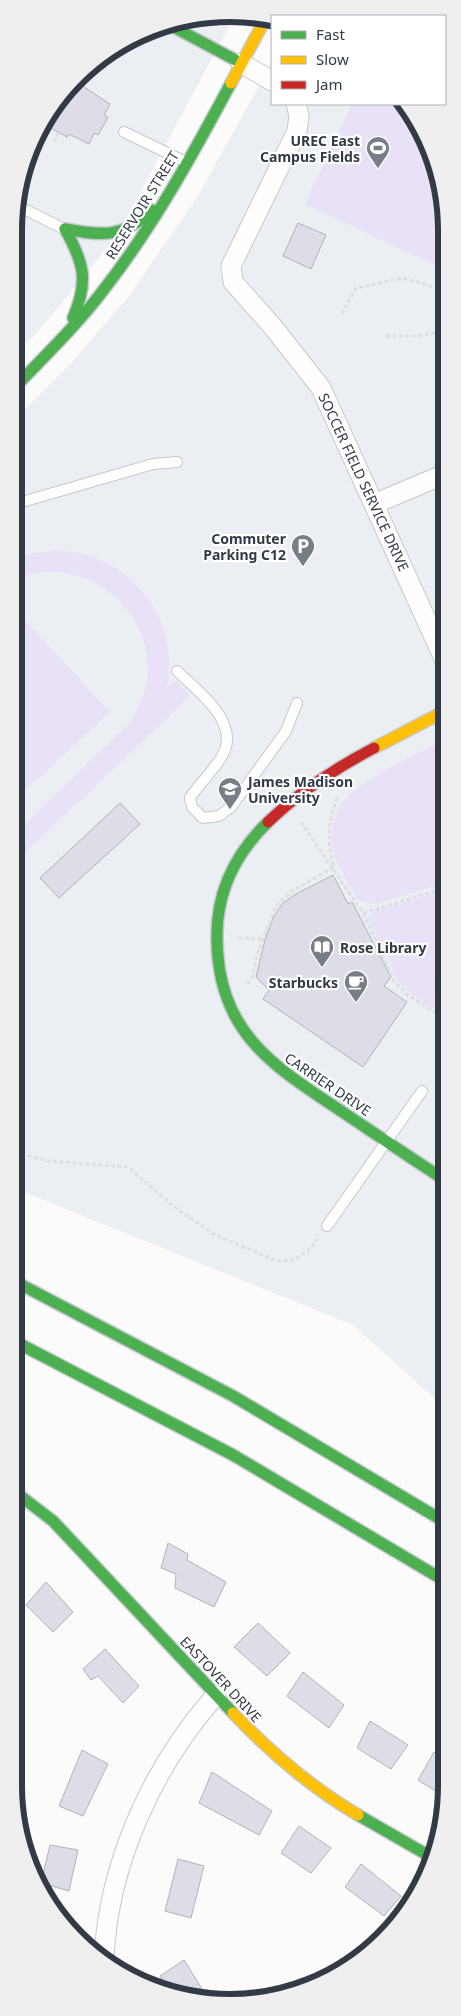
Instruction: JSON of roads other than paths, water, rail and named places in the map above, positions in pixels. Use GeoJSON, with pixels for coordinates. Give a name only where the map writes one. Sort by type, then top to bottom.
{"type":"FeatureCollection","features":[{"type":"Feature","properties":{"kind":"main road","name":"RESERVOIR STREET"},"geometry":{"type":"LineString","coordinates":[[22,381],[63,339],[117,273],[171,190],[262,25]]}},
{"type":"Feature","properties":{"kind":"main road"},"geometry":{"type":"LineString","coordinates":[[179,30],[242,63]]}},
{"type":"Feature","properties":{"kind":"main road"},"geometry":{"type":"LineString","coordinates":[[65,229],[99,235],[112,235],[127,230],[141,223],[171,190]]}},
{"type":"Feature","properties":{"kind":"main road"},"geometry":{"type":"LineString","coordinates":[[63,339],[80,300],[85,279],[79,255],[65,229]]}},
{"type":"Feature","properties":{"kind":"main road","name":"CARRIER DRIVE"},"geometry":{"type":"LineString","coordinates":[[438,715],[337,767],[270,819],[251,838],[236,860],[224,887],[216,917],[216,953],[219,973],[232,1011],[249,1040],[264,1057],[283,1073],[438,1175]]}},
{"type":"Feature","properties":{"kind":"main road"},"geometry":{"type":"LineString","coordinates":[[22,1286],[177,1364],[249,1404],[438,1518]]}},
{"type":"Feature","properties":{"kind":"main road"},"geometry":{"type":"LineString","coordinates":[[22,1345],[89,1379],[296,1492],[368,1533],[438,1577]]}},
{"type":"Feature","properties":{"kind":"main road","name":"EASTOVER DRIVE"},"geometry":{"type":"LineString","coordinates":[[22,1497],[54,1521],[265,1747],[309,1783],[341,1805],[426,1854]]}},
{"type":"Feature","properties":{"kind":"street"},"geometry":{"type":"LineString","coordinates":[[242,63],[271,80]]}},
{"type":"Feature","properties":{"kind":"street","name":"SOCCER FIELD SERVICE DRIVE"},"geometry":{"type":"LineString","coordinates":[[298,105],[297,131],[230,266],[233,282],[273,327],[321,388],[438,646]]}},
{"type":"Feature","properties":{"kind":"street"},"geometry":{"type":"LineString","coordinates":[[374,504],[438,477]]}},
{"type":"Feature","properties":{"kind":"street"},"geometry":{"type":"LineString","coordinates":[[105,1952],[116,1884],[138,1819],[174,1750],[216,1695]]}},
{"type":"Feature","properties":{"kind":"lane"},"geometry":{"type":"LineString","coordinates":[[124,132],[187,162]]}},
{"type":"Feature","properties":{"kind":"lane"},"geometry":{"type":"LineString","coordinates":[[24,209],[65,229]]}},
{"type":"Feature","properties":{"kind":"lane"},"geometry":{"type":"LineString","coordinates":[[22,502],[153,464],[177,462]]}},
{"type":"Feature","properties":{"kind":"lane"},"geometry":{"type":"LineString","coordinates":[[177,671],[212,704],[224,724],[228,742],[221,758],[190,798],[192,807],[203,818],[219,816],[231,807],[286,731],[297,703]]}},
{"type":"Feature","properties":{"kind":"lane"},"geometry":{"type":"LineString","coordinates":[[327,1226],[422,1090]]}},
{"type":"Feature","properties":{"kind":"place","name":"UREC East Campus Fields"},"geometry":{"type":"Point","coordinates":[378,169]}},
{"type":"Feature","properties":{"kind":"place","name":"Commuter Parking C12"},"geometry":{"type":"Point","coordinates":[303,567]}},
{"type":"Feature","properties":{"kind":"place","name":"James Madison University"},"geometry":{"type":"Point","coordinates":[230,810]}},
{"type":"Feature","properties":{"kind":"place","name":"Rose Library"},"geometry":{"type":"Point","coordinates":[322,968]}},
{"type":"Feature","properties":{"kind":"place","name":"Starbucks"},"geometry":{"type":"Point","coordinates":[356,1003]}}]}
